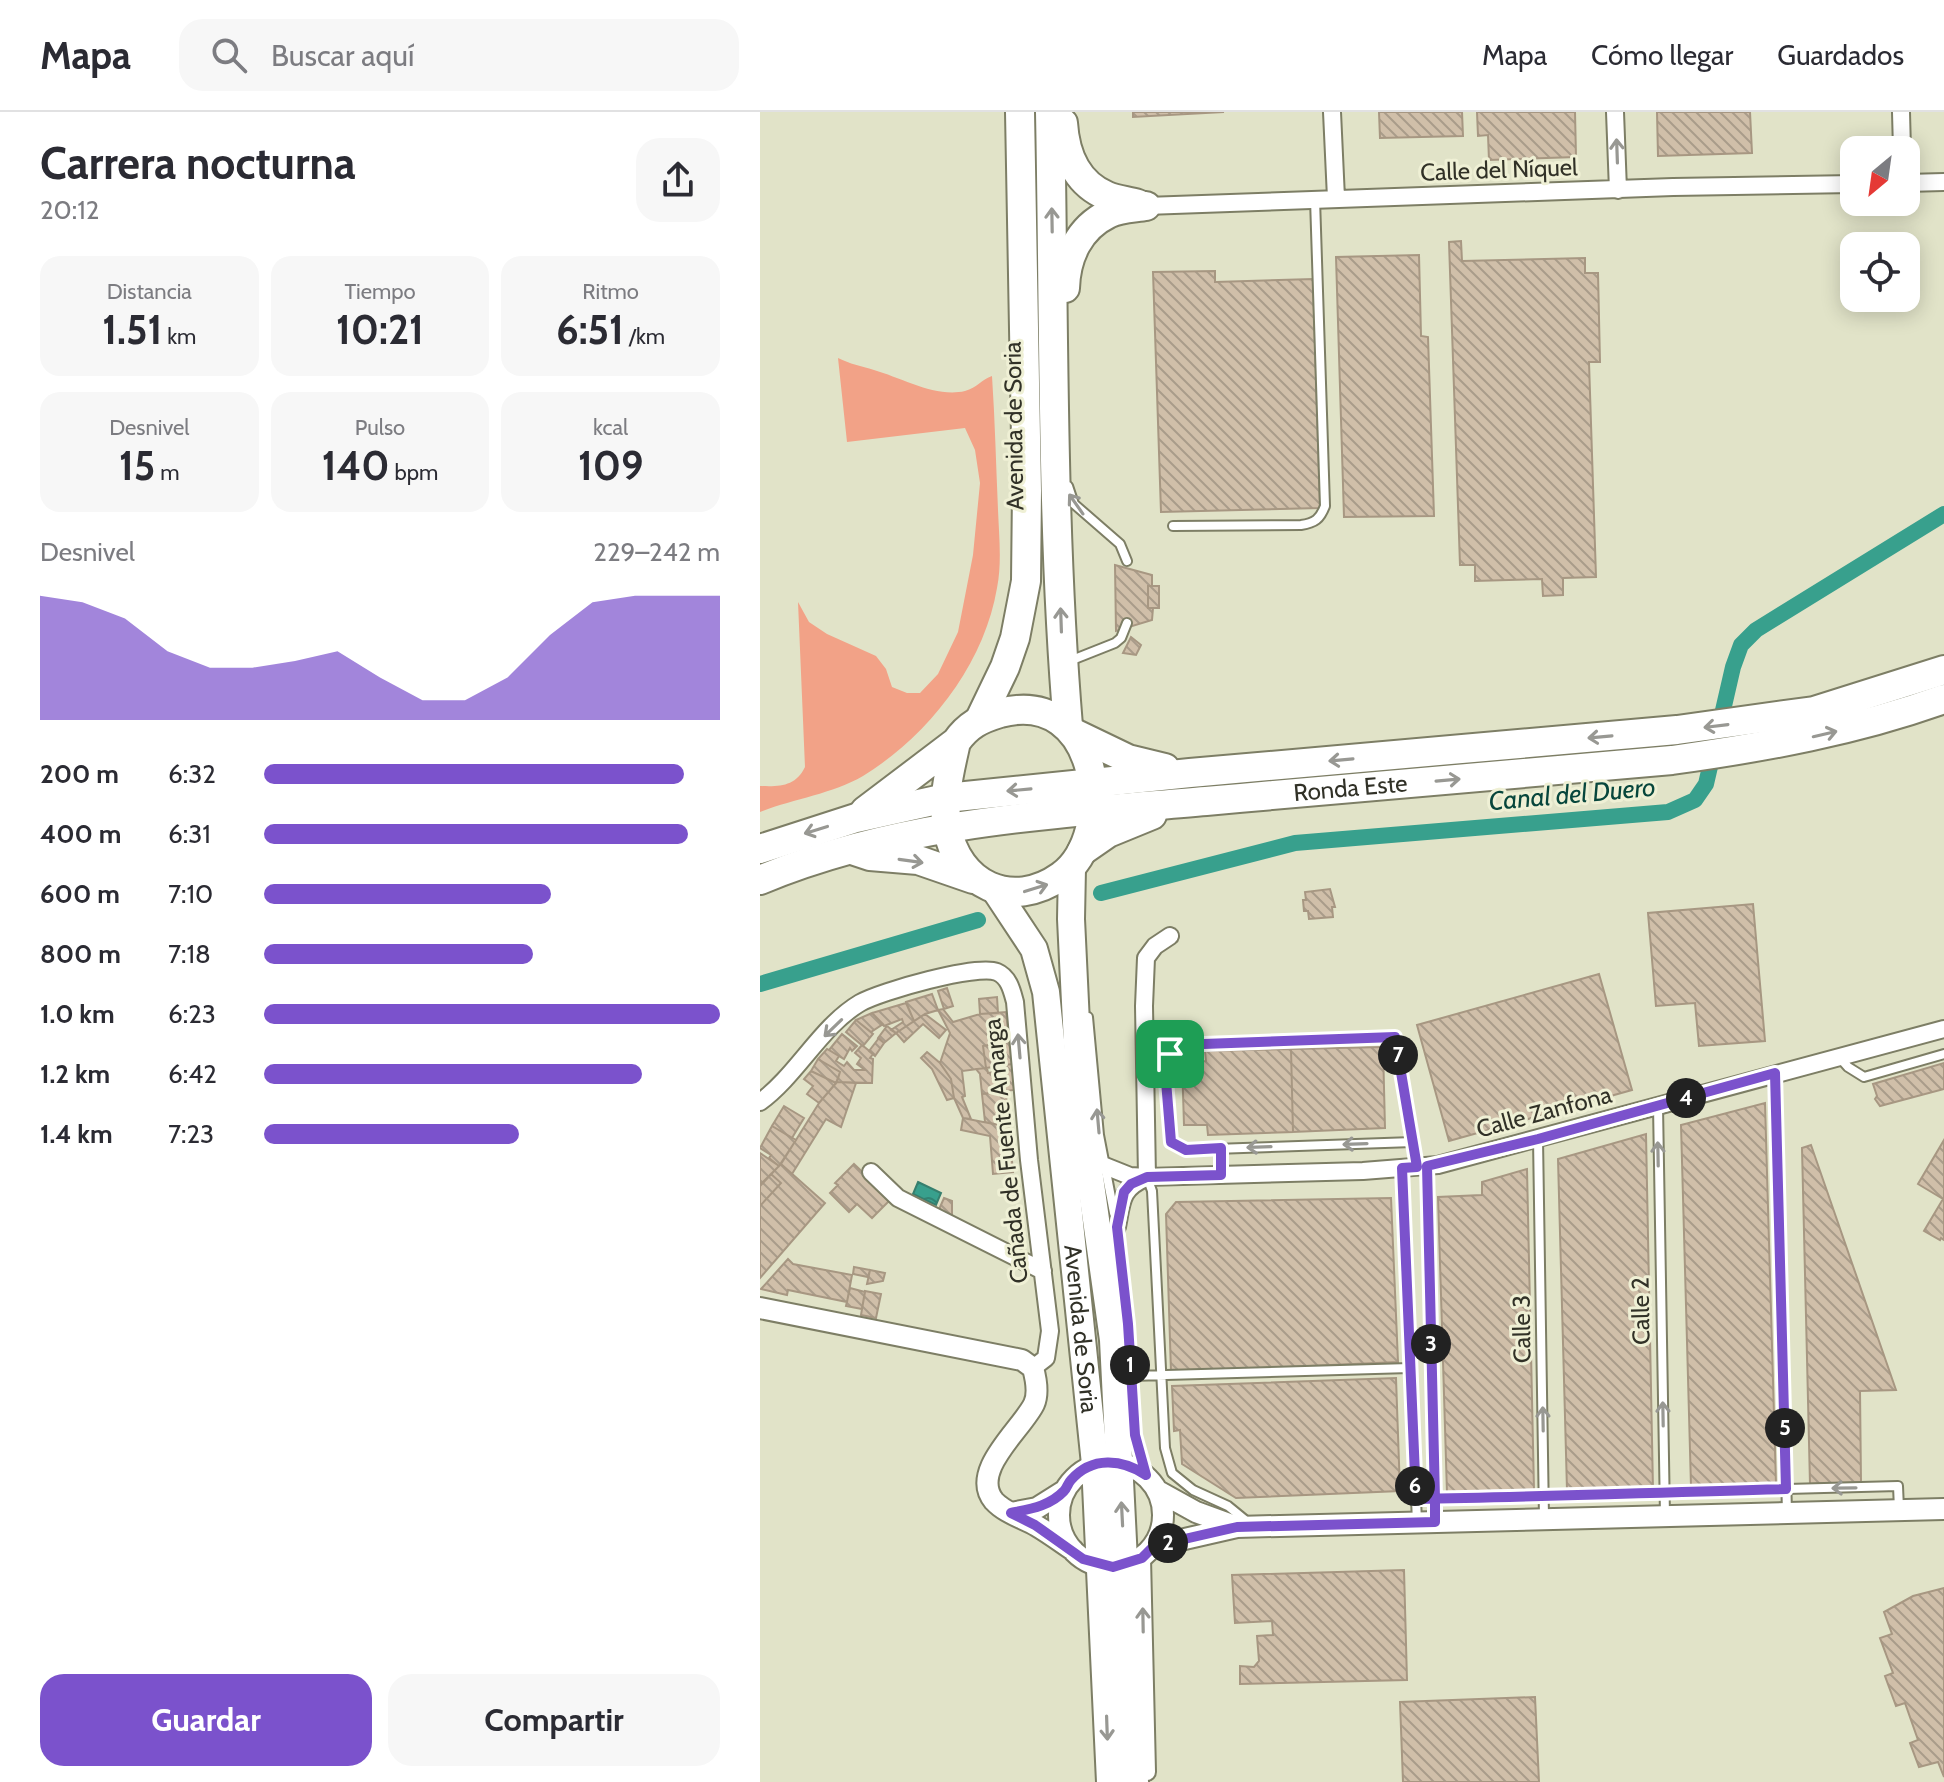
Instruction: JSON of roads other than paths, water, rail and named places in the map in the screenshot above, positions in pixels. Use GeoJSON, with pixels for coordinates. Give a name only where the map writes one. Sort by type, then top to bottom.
{"type":"FeatureCollection","features":[{"type":"Feature","properties":{"kind":"highway","name":"Avenida de Soria"},"geometry":{"type":"LineString","coordinates":[[966,731],[1005,667],[1015,638],[1026,581],[1020,112]]}},
{"type":"Feature","properties":{"kind":"highway","name":"Avenida de Soria"},"geometry":{"type":"LineString","coordinates":[[1050,112],[1056,514],[1063,664],[1072,730],[1087,755],[1092,797]]}},
{"type":"Feature","properties":{"kind":"highway"},"geometry":{"type":"LineString","coordinates":[[1063,112],[1065,146],[1072,165],[1084,180],[1106,196],[1146,206]]}},
{"type":"Feature","properties":{"kind":"highway"},"geometry":{"type":"LineString","coordinates":[[1056,420],[1066,265],[1074,246],[1088,228],[1110,213],[1146,206]]}},
{"type":"Feature","properties":{"kind":"highway","name":"Ronda Este"},"geometry":{"type":"LineString","coordinates":[[760,880],[847,849],[1190,773],[1756,721],[1814,711],[1944,670]]}},
{"type":"Feature","properties":{"kind":"highway","name":"Ronda Este"},"geometry":{"type":"LineString","coordinates":[[760,849],[856,818],[946,798],[1092,797],[1182,803],[1672,760],[1749,750],[1876,722],[1944,699]]}},
{"type":"Feature","properties":{"kind":"highway"},"geometry":{"type":"LineString","coordinates":[[856,818],[966,731],[1008,711],[1029,709],[1049,714],[1072,730],[1128,759],[1190,773]]}},
{"type":"Feature","properties":{"kind":"highway"},"geometry":{"type":"LineString","coordinates":[[966,731],[946,798],[947,827],[956,853],[984,885]]}},
{"type":"Feature","properties":{"kind":"highway"},"geometry":{"type":"LineString","coordinates":[[1077,860],[1092,797]]}},
{"type":"Feature","properties":{"kind":"highway"},"geometry":{"type":"LineString","coordinates":[[847,849],[870,856],[918,860],[984,885],[1019,892],[1052,883],[1120,828],[1182,803]]}},
{"type":"Feature","properties":{"kind":"main road","name":"Avenida de Soria"},"geometry":{"type":"LineString","coordinates":[[1077,860],[1071,919],[1080,1106],[1113,1340],[1107,1463]]}},
{"type":"Feature","properties":{"kind":"main road","name":"Avenida de Soria"},"geometry":{"type":"LineString","coordinates":[[984,885],[1034,949],[1046,992],[1107,1463],[1131,1559],[1135,1782]]}},
{"type":"Feature","properties":{"kind":"main road","name":"Avenida de Soria"},"geometry":{"type":"LineString","coordinates":[[1110,1782],[1131,1559]]}},
{"type":"Feature","properties":{"kind":"street"},"geometry":{"type":"LineString","coordinates":[[1332,112],[1336,198]]}},
{"type":"Feature","properties":{"kind":"street"},"geometry":{"type":"LineString","coordinates":[[1615,112],[1618,190]]}},
{"type":"Feature","properties":{"kind":"street"},"geometry":{"type":"LineString","coordinates":[[1901,112],[1902,136]]}},
{"type":"Feature","properties":{"kind":"street"},"geometry":{"type":"LineString","coordinates":[[1920,183],[1944,182]]}},
{"type":"Feature","properties":{"kind":"street","name":"Calle del Níquel"},"geometry":{"type":"LineString","coordinates":[[1146,206],[1840,184]]}},
{"type":"Feature","properties":{"kind":"street"},"geometry":{"type":"LineString","coordinates":[[1117,1227],[1124,1192],[1131,1184],[1147,1177],[1146,958],[1155,946],[1170,936]]}},
{"type":"Feature","properties":{"kind":"street","name":"Cañada de Fuente Amarga"},"geometry":{"type":"LineString","coordinates":[[760,1102],[778,1089],[829,1030],[859,1004],[892,990],[982,969],[999,973],[1011,987],[1015,1002],[1029,1160],[1050,1331],[1046,1358],[1033,1368]]}},
{"type":"Feature","properties":{"kind":"street","name":"Calle Zanfona"},"geometry":{"type":"LineString","coordinates":[[1105,1166],[1130,1176],[1147,1177],[1416,1167],[1538,1139],[1944,1029]]}},
{"type":"Feature","properties":{"kind":"street"},"geometry":{"type":"LineString","coordinates":[[871,1172],[898,1198],[1043,1271]]}},
{"type":"Feature","properties":{"kind":"street"},"geometry":{"type":"LineString","coordinates":[[760,1308],[1022,1360],[1033,1368],[1037,1391],[1034,1404],[993,1462],[988,1479],[992,1498],[1083,1559],[1131,1559],[1245,1527],[1944,1509]]}},
{"type":"Feature","properties":{"kind":"street"},"geometry":{"type":"LineString","coordinates":[[1073,1550],[1060,1526],[1059,1507],[1064,1491],[1071,1480],[1107,1463],[1152,1483],[1196,1512],[1245,1527]]}},
{"type":"Feature","properties":{"kind":"street"},"geometry":{"type":"LineString","coordinates":[[1131,1559],[1161,1532],[1164,1517],[1152,1483]]}},
{"type":"Feature","properties":{"kind":"street"},"geometry":{"type":"LineString","coordinates":[[1011,1513],[1037,1508],[1064,1491]]}},
{"type":"Feature","properties":{"kind":"street","name":"Avenida de Soria"},"geometry":{"type":"LineString","coordinates":[[1131,1559],[1147,1782]]}},
{"type":"Feature","properties":{"kind":"lane"},"geometry":{"type":"LineString","coordinates":[[1173,526],[1301,525],[1313,523],[1321,517],[1325,506],[1315,199]]}},
{"type":"Feature","properties":{"kind":"lane"},"geometry":{"type":"LineString","coordinates":[[1056,420],[1065,463]]}},
{"type":"Feature","properties":{"kind":"lane"},"geometry":{"type":"LineString","coordinates":[[1067,478],[1068,493],[1074,504],[1120,544],[1127,561]]}},
{"type":"Feature","properties":{"kind":"lane","name":"Avenida de Soria"},"geometry":{"type":"LineString","coordinates":[[1006,631],[1016,581],[1016,523]]}},
{"type":"Feature","properties":{"kind":"lane"},"geometry":{"type":"LineString","coordinates":[[1063,664],[1115,643],[1121,638],[1127,623]]}},
{"type":"Feature","properties":{"kind":"lane"},"geometry":{"type":"LineString","coordinates":[[966,731],[1003,642]]}},
{"type":"Feature","properties":{"kind":"lane","name":"Avenida de Soria"},"geometry":{"type":"LineString","coordinates":[[1071,919],[1082,947],[1083,962]]}},
{"type":"Feature","properties":{"kind":"lane","name":"Avenida de Soria"},"geometry":{"type":"LineString","coordinates":[[1088,1009],[1099,1135],[1117,1227],[1128,1324],[1135,1435],[1152,1483]]}},
{"type":"Feature","properties":{"kind":"lane"},"geometry":{"type":"LineString","coordinates":[[1413,1142],[1186,1150],[1171,1142],[1165,1061],[1176,1045],[1395,1037],[1413,1142],[1416,1167],[1435,1499],[1426,1522]]}},
{"type":"Feature","properties":{"kind":"lane"},"geometry":{"type":"LineString","coordinates":[[1840,1058],[1864,1077],[1944,1054]]}},
{"type":"Feature","properties":{"kind":"lane"},"geometry":{"type":"LineString","coordinates":[[1775,1073],[1787,1513]]}},
{"type":"Feature","properties":{"kind":"lane","name":"Calle 2"},"geometry":{"type":"LineString","coordinates":[[1658,1105],[1665,1516]]}},
{"type":"Feature","properties":{"kind":"lane","name":"Calle 3"},"geometry":{"type":"LineString","coordinates":[[1538,1139],[1544,1519]]}},
{"type":"Feature","properties":{"kind":"lane"},"geometry":{"type":"LineString","coordinates":[[1221,1148],[1221,1175]]}},
{"type":"Feature","properties":{"kind":"lane"},"geometry":{"type":"LineString","coordinates":[[1416,1167],[1410,1368],[1416,1499],[1426,1522]]}},
{"type":"Feature","properties":{"kind":"lane"},"geometry":{"type":"LineString","coordinates":[[1147,1177],[1152,1191],[1165,1448],[1172,1473],[1193,1490],[1228,1506],[1245,1527]]}},
{"type":"Feature","properties":{"kind":"lane"},"geometry":{"type":"LineString","coordinates":[[1131,1376],[1410,1368]]}},
{"type":"Feature","properties":{"kind":"lane"},"geometry":{"type":"LineString","coordinates":[[1416,1499],[1898,1486],[1899,1510]]}},
{"type":"Feature","properties":{"kind":"water"},"geometry":{"type":"Polygon","coordinates":[[[918,1182],[941,1193],[936,1205],[913,1194],[918,1182]]]}},
{"type":"Feature","properties":{"kind":"waterway","name":"Canal del Duero"},"geometry":{"type":"LineString","coordinates":[[1101,893],[1295,843],[1668,812],[1695,800],[1706,784],[1741,645],[1756,630],[1944,514]]}},
{"type":"Feature","properties":{"kind":"waterway","name":"Canal del Duero"},"geometry":{"type":"LineString","coordinates":[[760,984],[978,920]]}}]}
